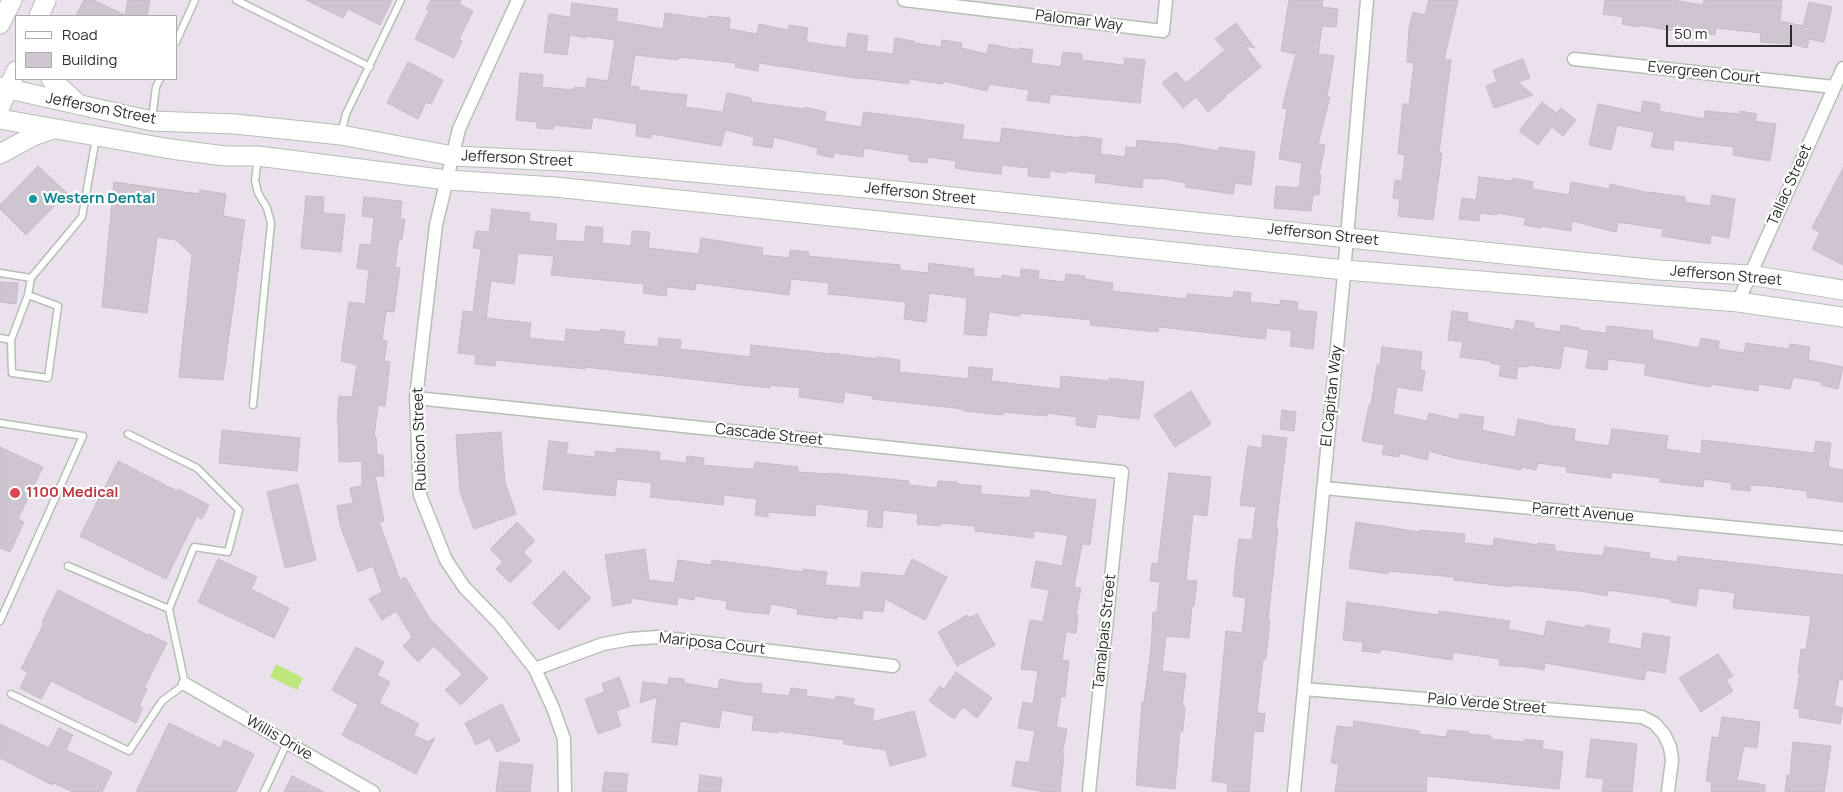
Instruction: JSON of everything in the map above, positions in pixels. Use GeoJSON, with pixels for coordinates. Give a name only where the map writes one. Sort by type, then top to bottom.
{"type":"FeatureCollection","features":[{"type":"Feature","properties":{"kind":"main road"},"geometry":{"type":"LineString","coordinates":[[0,24],[12,0]]}},
{"type":"Feature","properties":{"kind":"main road"},"geometry":{"type":"LineString","coordinates":[[0,107],[4,88],[15,72]]}},
{"type":"Feature","properties":{"kind":"main road"},"geometry":{"type":"LineString","coordinates":[[52,80],[80,106]]}},
{"type":"Feature","properties":{"kind":"main road","name":"Jefferson Street"},"geometry":{"type":"LineString","coordinates":[[4,88],[80,106],[152,120],[235,124],[341,135],[452,156],[584,162],[866,188],[1658,270],[1750,275],[1843,290]]}},
{"type":"Feature","properties":{"kind":"main road","name":"Jefferson Street"},"geometry":{"type":"LineString","coordinates":[[0,119],[96,137],[216,155],[258,156],[447,180],[555,187],[1345,270],[1738,302],[1843,317]]}},
{"type":"Feature","properties":{"kind":"main road"},"geometry":{"type":"LineString","coordinates":[[0,154],[33,136],[54,129]]}},
{"type":"Feature","properties":{"kind":"street","name":"Rubicon Street"},"geometry":{"type":"LineString","coordinates":[[518,0],[460,129],[436,225],[416,398],[420,495],[446,560],[464,587],[499,623],[535,669],[553,708],[564,739],[565,792]]}},
{"type":"Feature","properties":{"kind":"street","name":"Palomar Way"},"geometry":{"type":"LineString","coordinates":[[904,0],[1163,31],[1166,0]]}},
{"type":"Feature","properties":{"kind":"street","name":"El Capitan Way"},"geometry":{"type":"LineString","coordinates":[[1294,792],[1345,270],[1367,0]]}},
{"type":"Feature","properties":{"kind":"street","name":"Evergreen Court"},"geometry":{"type":"LineString","coordinates":[[1574,59],[1834,88]]}},
{"type":"Feature","properties":{"kind":"street","name":"Tallac Street"},"geometry":{"type":"LineString","coordinates":[[1738,302],[1843,68]]}},
{"type":"Feature","properties":{"kind":"street","name":"Cascade Street"},"geometry":{"type":"LineString","coordinates":[[416,398],[1122,472]]}},
{"type":"Feature","properties":{"kind":"street","name":"Tamalpais Street"},"geometry":{"type":"LineString","coordinates":[[1090,792],[1122,472]]}},
{"type":"Feature","properties":{"kind":"street","name":"Parrett Avenue"},"geometry":{"type":"LineString","coordinates":[[1324,488],[1843,538]]}},
{"type":"Feature","properties":{"kind":"street","name":"Mariposa Court"},"geometry":{"type":"LineString","coordinates":[[535,669],[603,644],[630,639],[658,637],[893,666]]}},
{"type":"Feature","properties":{"kind":"street","name":"Willis Drive"},"geometry":{"type":"LineString","coordinates":[[185,684],[373,792]]}},
{"type":"Feature","properties":{"kind":"street","name":"Palo Verde Street"},"geometry":{"type":"LineString","coordinates":[[1304,689],[1642,717],[1654,723],[1664,734],[1670,746],[1672,760],[1668,792]]}},
{"type":"Feature","properties":{"kind":"lane"},"geometry":{"type":"LineString","coordinates":[[178,38],[195,0]]}},
{"type":"Feature","properties":{"kind":"lane"},"geometry":{"type":"LineString","coordinates":[[236,0],[370,67]]}},
{"type":"Feature","properties":{"kind":"lane"},"geometry":{"type":"LineString","coordinates":[[341,135],[346,114],[401,0]]}},
{"type":"Feature","properties":{"kind":"lane"},"geometry":{"type":"LineString","coordinates":[[152,120],[156,87],[160,80]]}},
{"type":"Feature","properties":{"kind":"lane"},"geometry":{"type":"LineString","coordinates":[[28,295],[58,306],[48,378],[12,373],[11,340],[28,295],[31,278],[82,218],[96,137]]}},
{"type":"Feature","properties":{"kind":"lane"},"geometry":{"type":"LineString","coordinates":[[253,405],[271,224],[267,208],[258,193],[254,180],[258,156]]}},
{"type":"Feature","properties":{"kind":"lane"},"geometry":{"type":"LineString","coordinates":[[0,273],[31,278]]}},
{"type":"Feature","properties":{"kind":"lane"},"geometry":{"type":"LineString","coordinates":[[0,338],[11,340]]}},
{"type":"Feature","properties":{"kind":"lane"},"geometry":{"type":"LineString","coordinates":[[0,423],[83,436],[0,621]]}},
{"type":"Feature","properties":{"kind":"lane"},"geometry":{"type":"LineString","coordinates":[[11,694],[129,751],[162,701],[185,684],[169,609],[194,548],[228,552],[239,510],[197,468],[128,434]]}},
{"type":"Feature","properties":{"kind":"lane"},"geometry":{"type":"LineString","coordinates":[[68,566],[169,609]]}},
{"type":"Feature","properties":{"kind":"lane"},"geometry":{"type":"LineString","coordinates":[[264,792],[287,743]]}},
{"type":"Feature","properties":{"kind":"shaded area"},"geometry":{"type":"Polygon","coordinates":[[[276,664],[303,678],[297,690],[270,677],[276,664]]]}},
{"type":"Feature","properties":{"kind":"building"},"geometry":{"type":"Polygon","coordinates":[[[84,0],[93,0],[125,15],[76,15],[84,0]]]}},
{"type":"Feature","properties":{"kind":"building"},"geometry":{"type":"Polygon","coordinates":[[[128,0],[150,0],[147,15],[125,15],[128,0]]]}},
{"type":"Feature","properties":{"kind":"building"},"geometry":{"type":"Polygon","coordinates":[[[306,0],[392,0],[380,25],[348,9],[343,18],[306,0]]]}},
{"type":"Feature","properties":{"kind":"building"},"geometry":{"type":"Polygon","coordinates":[[[431,0],[461,0],[459,4],[473,11],[459,39],[462,41],[454,58],[415,39],[429,11],[426,9],[431,0]]]}},
{"type":"Feature","properties":{"kind":"building"},"geometry":{"type":"Polygon","coordinates":[[[1289,0],[1323,0],[1322,7],[1338,9],[1336,27],[1322,26],[1318,54],[1334,56],[1327,97],[1330,97],[1318,144],[1325,145],[1319,175],[1321,175],[1319,195],[1313,195],[1311,211],[1274,208],[1276,186],[1299,188],[1302,163],[1279,159],[1287,109],[1282,108],[1296,54],[1281,51],[1289,0]]]}},
{"type":"Feature","properties":{"kind":"building"},"geometry":{"type":"Polygon","coordinates":[[[1429,0],[1458,0],[1444,60],[1451,60],[1439,153],[1442,153],[1433,220],[1398,216],[1400,199],[1393,198],[1395,180],[1402,181],[1405,155],[1398,154],[1403,104],[1409,104],[1414,63],[1407,62],[1409,28],[1413,12],[1425,15],[1429,0]]]}},
{"type":"Feature","properties":{"kind":"building"},"geometry":{"type":"Polygon","coordinates":[[[1605,0],[1673,0],[1703,5],[1704,0],[1782,0],[1780,21],[1803,26],[1809,2],[1832,7],[1824,42],[1809,39],[1807,48],[1791,44],[1760,42],[1761,33],[1716,28],[1715,35],[1685,30],[1684,33],[1622,24],[1623,17],[1603,14],[1605,0]]]}},
{"type":"Feature","properties":{"kind":"building"},"geometry":{"type":"Polygon","coordinates":[[[572,3],[618,9],[616,21],[663,29],[665,13],[708,19],[708,16],[730,18],[729,29],[757,34],[759,24],[788,30],[789,25],[808,28],[806,42],[846,48],[848,33],[868,36],[866,51],[893,54],[895,38],[941,47],[942,40],[962,43],[961,48],[987,54],[989,44],[1018,50],[1019,48],[1033,50],[1031,63],[1061,67],[1063,52],[1082,54],[1082,60],[1124,65],[1125,58],[1145,60],[1140,103],[1050,94],[1049,103],[1027,100],[1029,90],[989,84],[987,91],[943,81],[943,84],[909,79],[909,84],[862,79],[759,63],[758,71],[735,67],[736,63],[679,57],[678,60],[635,55],[630,86],[639,87],[638,90],[687,95],[685,107],[723,112],[727,93],[751,98],[751,102],[805,109],[805,107],[826,112],[824,121],[861,127],[864,112],[964,125],[962,139],[1000,143],[1002,128],[1102,139],[1100,154],[1125,157],[1126,147],[1136,148],[1137,140],[1173,143],[1219,151],[1219,147],[1255,152],[1251,185],[1235,183],[1233,194],[1185,187],[1186,183],[1159,178],[1143,178],[1142,188],[1095,182],[1096,174],[1050,171],[1049,178],[1028,176],[1029,168],[1002,165],[1001,174],[973,171],[955,168],[956,161],[928,157],[927,163],[909,161],[909,155],[864,148],[863,157],[834,153],[833,158],[817,154],[818,148],[774,137],[772,148],[753,145],[754,137],[725,130],[721,146],[652,134],[651,138],[636,136],[637,124],[593,117],[591,129],[554,125],[554,129],[537,128],[537,122],[516,120],[520,73],[543,75],[542,87],[574,90],[574,87],[586,88],[587,78],[608,81],[615,40],[570,35],[567,55],[544,52],[549,14],[570,17],[572,3]]]}},
{"type":"Feature","properties":{"kind":"building"},"geometry":{"type":"Polygon","coordinates":[[[1236,23],[1255,48],[1245,46],[1261,67],[1208,112],[1196,97],[1183,108],[1162,83],[1176,72],[1186,83],[1225,50],[1215,39],[1236,23]]]}},
{"type":"Feature","properties":{"kind":"building"},"geometry":{"type":"Polygon","coordinates":[[[1523,59],[1530,78],[1518,82],[1533,95],[1494,108],[1486,86],[1497,82],[1493,70],[1523,59]]]}},
{"type":"Feature","properties":{"kind":"building"},"geometry":{"type":"Polygon","coordinates":[[[408,62],[443,80],[431,104],[426,102],[418,119],[387,103],[408,62]]]}},
{"type":"Feature","properties":{"kind":"building"},"geometry":{"type":"Polygon","coordinates":[[[1643,101],[1660,104],[1659,111],[1704,119],[1705,111],[1739,114],[1740,111],[1757,114],[1755,121],[1776,124],[1770,161],[1733,155],[1734,147],[1674,140],[1673,150],[1651,147],[1654,132],[1617,125],[1611,150],[1589,145],[1598,104],[1641,113],[1643,101]]]}},
{"type":"Feature","properties":{"kind":"building"},"geometry":{"type":"Polygon","coordinates":[[[1542,102],[1556,113],[1561,108],[1576,120],[1563,136],[1552,127],[1538,145],[1519,131],[1542,102]]]}},
{"type":"Feature","properties":{"kind":"building","name":"Western Dental"},"geometry":{"type":"Polygon","coordinates":[[[38,166],[67,193],[26,235],[0,209],[0,205],[38,166]]]}},
{"type":"Feature","properties":{"kind":"building"},"geometry":{"type":"Polygon","coordinates":[[[1843,168],[1843,265],[1812,249],[1820,233],[1812,228],[1843,168]]]}},
{"type":"Feature","properties":{"kind":"building"},"geometry":{"type":"Polygon","coordinates":[[[1479,177],[1512,181],[1513,178],[1533,182],[1532,189],[1569,195],[1571,182],[1609,189],[1610,184],[1649,193],[1685,197],[1685,202],[1710,206],[1712,195],[1735,199],[1729,238],[1711,235],[1710,244],[1662,236],[1663,229],[1618,222],[1616,232],[1572,221],[1571,231],[1541,226],[1541,228],[1524,225],[1526,218],[1498,213],[1497,215],[1480,213],[1479,221],[1459,219],[1462,198],[1476,200],[1479,177]]]}},
{"type":"Feature","properties":{"kind":"building"},"geometry":{"type":"Polygon","coordinates":[[[114,182],[199,194],[200,190],[226,194],[223,216],[245,220],[223,380],[179,377],[192,255],[176,240],[157,237],[147,313],[102,307],[114,182]]]}},
{"type":"Feature","properties":{"kind":"building"},"geometry":{"type":"Polygon","coordinates":[[[306,196],[324,197],[323,213],[345,215],[341,252],[301,248],[306,196]]]}},
{"type":"Feature","properties":{"kind":"building"},"geometry":{"type":"Polygon","coordinates":[[[364,197],[402,201],[400,219],[405,219],[402,240],[399,239],[395,267],[400,268],[394,312],[386,311],[382,340],[387,341],[384,361],[390,362],[385,406],[378,405],[374,437],[376,437],[377,455],[383,455],[384,476],[375,476],[384,521],[379,522],[400,580],[405,577],[430,619],[488,678],[461,705],[445,690],[462,674],[434,646],[418,662],[403,646],[412,637],[396,611],[382,620],[369,599],[382,592],[373,566],[358,572],[340,525],[337,506],[353,503],[350,488],[362,486],[362,461],[339,462],[337,421],[339,396],[352,397],[357,365],[341,361],[349,302],[365,304],[369,270],[357,268],[360,244],[371,245],[374,218],[362,216],[364,197]]]}},
{"type":"Feature","properties":{"kind":"building"},"geometry":{"type":"Polygon","coordinates":[[[492,209],[530,213],[529,221],[557,224],[555,240],[584,242],[586,226],[603,228],[602,243],[631,246],[632,231],[650,232],[648,248],[699,254],[701,238],[763,248],[762,255],[789,258],[790,250],[809,252],[808,256],[900,265],[900,270],[928,273],[929,263],[974,269],[973,276],[1002,279],[1002,275],[1020,278],[1021,269],[1039,271],[1038,279],[1065,282],[1066,274],[1085,276],[1085,279],[1113,283],[1112,291],[1186,299],[1187,294],[1233,298],[1234,291],[1251,293],[1250,302],[1280,305],[1281,300],[1298,302],[1297,310],[1317,312],[1313,349],[1290,346],[1292,331],[1267,328],[1265,339],[1159,327],[1158,332],[1090,325],[1091,320],[1020,313],[1020,316],[989,312],[986,336],[964,334],[967,298],[929,293],[926,322],[904,319],[906,302],[828,294],[829,283],[791,279],[789,295],[696,283],[695,290],[667,287],[666,296],[643,293],[644,284],[551,275],[554,256],[518,253],[514,284],[491,281],[486,318],[531,323],[529,338],[565,342],[566,329],[600,332],[600,329],[625,332],[623,344],[658,347],[659,338],[681,340],[680,349],[750,357],[751,345],[877,359],[877,357],[900,360],[899,372],[968,379],[969,367],[993,369],[991,381],[1060,389],[1061,376],[1109,381],[1109,378],[1144,382],[1139,419],[1097,414],[1095,428],[1076,425],[1077,417],[1047,413],[1047,416],[1004,412],[1003,415],[964,411],[964,409],[872,399],[872,396],[845,392],[843,403],[799,397],[800,388],[770,385],[770,388],[585,367],[585,369],[496,360],[495,366],[475,364],[476,355],[458,353],[463,311],[473,312],[481,249],[473,248],[476,231],[489,232],[492,209]]]}},
{"type":"Feature","properties":{"kind":"building"},"geometry":{"type":"Polygon","coordinates":[[[0,282],[18,283],[16,304],[0,302],[0,282]]]}},
{"type":"Feature","properties":{"kind":"building"},"geometry":{"type":"Polygon","coordinates":[[[1452,311],[1468,313],[1467,321],[1514,330],[1516,320],[1534,323],[1534,328],[1560,332],[1561,325],[1579,328],[1579,330],[1606,333],[1607,326],[1653,331],[1652,339],[1699,348],[1701,338],[1719,341],[1718,349],[1744,353],[1746,343],[1789,349],[1790,344],[1810,347],[1808,360],[1843,367],[1838,389],[1821,385],[1822,382],[1793,377],[1790,389],[1759,384],[1758,391],[1711,384],[1710,387],[1644,375],[1646,364],[1608,359],[1607,370],[1586,368],[1589,350],[1564,346],[1560,369],[1528,365],[1528,367],[1518,366],[1516,379],[1499,376],[1501,365],[1491,363],[1491,361],[1460,357],[1463,342],[1448,340],[1452,311]]]}},
{"type":"Feature","properties":{"kind":"building"},"geometry":{"type":"Polygon","coordinates":[[[1382,347],[1422,352],[1420,370],[1425,371],[1422,391],[1397,387],[1393,414],[1427,421],[1429,413],[1459,420],[1460,414],[1484,417],[1482,430],[1515,437],[1518,419],[1575,429],[1574,441],[1609,446],[1612,429],[1668,436],[1666,449],[1701,454],[1702,440],[1814,453],[1816,441],[1831,443],[1828,467],[1843,470],[1843,502],[1807,497],[1807,491],[1768,486],[1750,485],[1750,491],[1731,489],[1732,483],[1704,479],[1703,487],[1660,482],[1660,478],[1612,472],[1611,478],[1566,472],[1567,467],[1538,463],[1536,470],[1521,467],[1521,470],[1454,458],[1429,451],[1427,460],[1400,453],[1399,457],[1382,454],[1384,445],[1362,441],[1369,405],[1371,405],[1377,365],[1380,365],[1382,347]]]}},
{"type":"Feature","properties":{"kind":"building"},"geometry":{"type":"Polygon","coordinates":[[[1191,391],[1211,424],[1175,447],[1154,415],[1191,391]]]}},
{"type":"Feature","properties":{"kind":"building"},"geometry":{"type":"Polygon","coordinates":[[[1282,410],[1296,412],[1294,431],[1280,429],[1282,410]]]}},
{"type":"Feature","properties":{"kind":"building"},"geometry":{"type":"Polygon","coordinates":[[[222,430],[300,438],[297,471],[219,463],[222,430]]]}},
{"type":"Feature","properties":{"kind":"building"},"geometry":{"type":"Polygon","coordinates":[[[501,432],[505,482],[516,514],[474,529],[460,492],[456,435],[501,432]]]}},
{"type":"Feature","properties":{"kind":"building"},"geometry":{"type":"Polygon","coordinates":[[[1263,435],[1287,438],[1276,528],[1278,528],[1268,620],[1270,620],[1266,659],[1263,659],[1257,713],[1265,714],[1263,732],[1254,731],[1249,792],[1227,792],[1228,783],[1212,781],[1226,631],[1242,633],[1246,598],[1233,596],[1236,561],[1239,539],[1252,540],[1256,507],[1240,505],[1248,446],[1262,448],[1263,435]]]}},
{"type":"Feature","properties":{"kind":"building"},"geometry":{"type":"Polygon","coordinates":[[[549,441],[568,443],[566,454],[595,457],[595,451],[616,453],[616,448],[660,452],[659,460],[686,463],[687,456],[704,458],[703,465],[754,469],[755,462],[798,467],[798,472],[909,481],[909,485],[937,488],[938,481],[957,482],[957,484],[981,486],[981,494],[1030,498],[1031,490],[1096,500],[1090,545],[1082,544],[1074,587],[1081,588],[1076,614],[1078,614],[1076,633],[1066,632],[1062,660],[1069,661],[1065,697],[1061,696],[1056,727],[1067,729],[1062,754],[1064,754],[1060,792],[1045,792],[1012,786],[1016,761],[1029,763],[1035,731],[1018,728],[1023,702],[1033,704],[1038,671],[1021,669],[1030,620],[1043,622],[1049,590],[1031,587],[1036,561],[1062,566],[1068,535],[1034,531],[1033,538],[975,531],[975,526],[941,523],[940,526],[917,524],[918,514],[883,510],[882,528],[867,526],[869,510],[816,504],[815,516],[768,512],[768,517],[755,515],[757,499],[724,495],[723,505],[650,497],[652,483],[617,479],[615,496],[543,489],[549,441]]]}},
{"type":"Feature","properties":{"kind":"building","name":"1100 Medical"},"geometry":{"type":"Polygon","coordinates":[[[0,447],[43,467],[18,519],[24,522],[10,552],[0,548],[0,447]]]}},
{"type":"Feature","properties":{"kind":"building"},"geometry":{"type":"Polygon","coordinates":[[[118,461],[209,505],[202,519],[197,516],[166,579],[80,536],[118,461]]]}},
{"type":"Feature","properties":{"kind":"building"},"geometry":{"type":"Polygon","coordinates":[[[1169,473],[1211,477],[1207,516],[1193,514],[1186,580],[1197,581],[1189,638],[1166,636],[1162,671],[1186,674],[1182,706],[1185,707],[1183,731],[1180,731],[1175,789],[1136,785],[1142,702],[1144,702],[1151,649],[1153,612],[1157,612],[1160,582],[1150,581],[1152,563],[1158,564],[1169,473]]]}},
{"type":"Feature","properties":{"kind":"building"},"geometry":{"type":"Polygon","coordinates":[[[298,484],[316,560],[285,568],[267,492],[298,484]]]}},
{"type":"Feature","properties":{"kind":"building"},"geometry":{"type":"Polygon","coordinates":[[[517,522],[535,541],[523,552],[532,561],[510,583],[496,569],[503,562],[490,549],[517,522]]]}},
{"type":"Feature","properties":{"kind":"building"},"geometry":{"type":"Polygon","coordinates":[[[1356,522],[1420,532],[1420,530],[1465,534],[1464,543],[1493,546],[1494,538],[1538,545],[1538,543],[1555,545],[1555,551],[1603,556],[1605,547],[1650,553],[1649,558],[1677,562],[1678,556],[1843,575],[1843,680],[1839,679],[1834,706],[1843,708],[1840,724],[1799,717],[1800,709],[1794,708],[1800,674],[1798,674],[1801,649],[1806,650],[1811,616],[1733,608],[1735,593],[1699,588],[1696,606],[1671,602],[1671,599],[1608,590],[1607,596],[1581,591],[1513,585],[1512,587],[1454,580],[1454,577],[1388,571],[1388,574],[1349,568],[1356,522]]]}},
{"type":"Feature","properties":{"kind":"building"},"geometry":{"type":"Polygon","coordinates":[[[645,549],[649,580],[674,583],[678,560],[711,565],[712,560],[803,572],[803,569],[827,572],[825,585],[860,588],[862,572],[904,576],[912,559],[947,577],[925,620],[885,599],[883,612],[863,610],[862,619],[837,616],[837,619],[797,614],[798,609],[771,604],[769,614],[744,612],[726,609],[727,601],[695,596],[694,600],[678,597],[677,605],[631,598],[631,603],[613,606],[605,555],[645,549]]]}},
{"type":"Feature","properties":{"kind":"building"},"geometry":{"type":"Polygon","coordinates":[[[218,559],[257,577],[251,589],[289,608],[274,638],[198,602],[218,559]]]}},
{"type":"Feature","properties":{"kind":"building"},"geometry":{"type":"Polygon","coordinates":[[[564,571],[591,598],[559,630],[532,603],[564,571]]]}},
{"type":"Feature","properties":{"kind":"building"},"geometry":{"type":"Polygon","coordinates":[[[58,590],[167,643],[144,688],[147,689],[139,706],[143,708],[136,723],[51,681],[41,699],[20,688],[28,672],[21,669],[58,590]]]}},
{"type":"Feature","properties":{"kind":"building"},"geometry":{"type":"Polygon","coordinates":[[[1347,602],[1439,615],[1439,611],[1510,621],[1508,629],[1544,636],[1547,621],[1585,628],[1586,625],[1610,629],[1608,643],[1641,649],[1643,633],[1670,637],[1665,673],[1646,670],[1644,680],[1545,663],[1544,670],[1499,665],[1500,659],[1453,652],[1452,660],[1381,649],[1380,653],[1362,651],[1363,642],[1343,640],[1347,602]]]}},
{"type":"Feature","properties":{"kind":"building"},"geometry":{"type":"Polygon","coordinates":[[[977,614],[995,645],[957,666],[938,632],[967,615],[969,618],[977,614]]]}},
{"type":"Feature","properties":{"kind":"building"},"geometry":{"type":"Polygon","coordinates":[[[356,647],[384,662],[377,675],[390,682],[379,703],[419,724],[413,735],[426,741],[424,743],[435,738],[416,774],[342,735],[358,705],[332,690],[356,647]]]}},
{"type":"Feature","properties":{"kind":"building"},"geometry":{"type":"Polygon","coordinates":[[[1718,654],[1733,676],[1726,680],[1733,691],[1701,712],[1679,678],[1718,654]]]}},
{"type":"Feature","properties":{"kind":"building"},"geometry":{"type":"Polygon","coordinates":[[[956,672],[992,698],[977,718],[963,707],[954,719],[929,701],[940,686],[944,689],[956,672]]]}},
{"type":"Feature","properties":{"kind":"building"},"geometry":{"type":"Polygon","coordinates":[[[619,677],[630,706],[616,711],[621,726],[598,734],[585,699],[605,692],[602,684],[619,677]]]}},
{"type":"Feature","properties":{"kind":"building"},"geometry":{"type":"Polygon","coordinates":[[[669,678],[684,679],[684,683],[718,689],[720,679],[762,684],[761,693],[789,696],[791,688],[807,690],[806,696],[835,700],[836,696],[854,699],[853,705],[874,709],[872,722],[914,711],[926,756],[890,766],[886,750],[844,744],[844,740],[778,731],[778,733],[752,730],[754,716],[722,710],[719,728],[680,721],[677,745],[652,742],[657,697],[640,703],[643,682],[668,685],[669,678]]]}},
{"type":"Feature","properties":{"kind":"building"},"geometry":{"type":"Polygon","coordinates":[[[502,704],[520,741],[497,752],[490,738],[476,745],[465,723],[502,704]]]}},
{"type":"Feature","properties":{"kind":"building"},"geometry":{"type":"Polygon","coordinates":[[[1722,717],[1760,722],[1757,748],[1744,746],[1737,780],[1765,785],[1765,792],[1711,792],[1712,782],[1706,781],[1712,737],[1719,738],[1722,717]]]}},
{"type":"Feature","properties":{"kind":"building"},"geometry":{"type":"Polygon","coordinates":[[[1354,721],[1419,731],[1419,734],[1446,737],[1448,730],[1491,736],[1491,739],[1525,742],[1525,739],[1543,741],[1542,749],[1563,752],[1559,789],[1427,776],[1426,792],[1335,792],[1339,764],[1331,763],[1337,726],[1353,728],[1354,721]]]}},
{"type":"Feature","properties":{"kind":"building"},"geometry":{"type":"Polygon","coordinates":[[[169,723],[220,748],[224,740],[254,754],[236,792],[136,792],[169,723]]]}},
{"type":"Feature","properties":{"kind":"building"},"geometry":{"type":"Polygon","coordinates":[[[0,724],[49,748],[59,728],[73,735],[66,750],[112,772],[102,792],[73,792],[54,783],[52,785],[0,758],[0,724]]]}},
{"type":"Feature","properties":{"kind":"building"},"geometry":{"type":"Polygon","coordinates":[[[1591,739],[1637,744],[1632,792],[1602,792],[1604,779],[1586,777],[1591,739]]]}},
{"type":"Feature","properties":{"kind":"building"},"geometry":{"type":"Polygon","coordinates":[[[1793,742],[1831,746],[1824,792],[1785,792],[1787,775],[1790,776],[1793,742]]]}},
{"type":"Feature","properties":{"kind":"building"},"geometry":{"type":"Polygon","coordinates":[[[500,762],[533,765],[530,792],[496,792],[500,762]]]}},
{"type":"Feature","properties":{"kind":"building"},"geometry":{"type":"Polygon","coordinates":[[[605,772],[628,774],[626,792],[602,792],[605,772]]]}},
{"type":"Feature","properties":{"kind":"building"},"geometry":{"type":"Polygon","coordinates":[[[700,775],[722,778],[720,792],[698,792],[700,775]]]}},
{"type":"Feature","properties":{"kind":"building"},"geometry":{"type":"Polygon","coordinates":[[[292,776],[324,792],[284,792],[292,776]]]}},
{"type":"Feature","properties":{"kind":"place","name":"Western Dental"},"geometry":{"type":"Point","coordinates":[33,199]}},
{"type":"Feature","properties":{"kind":"place","name":"1100 Medical"},"geometry":{"type":"Point","coordinates":[15,493]}}]}
